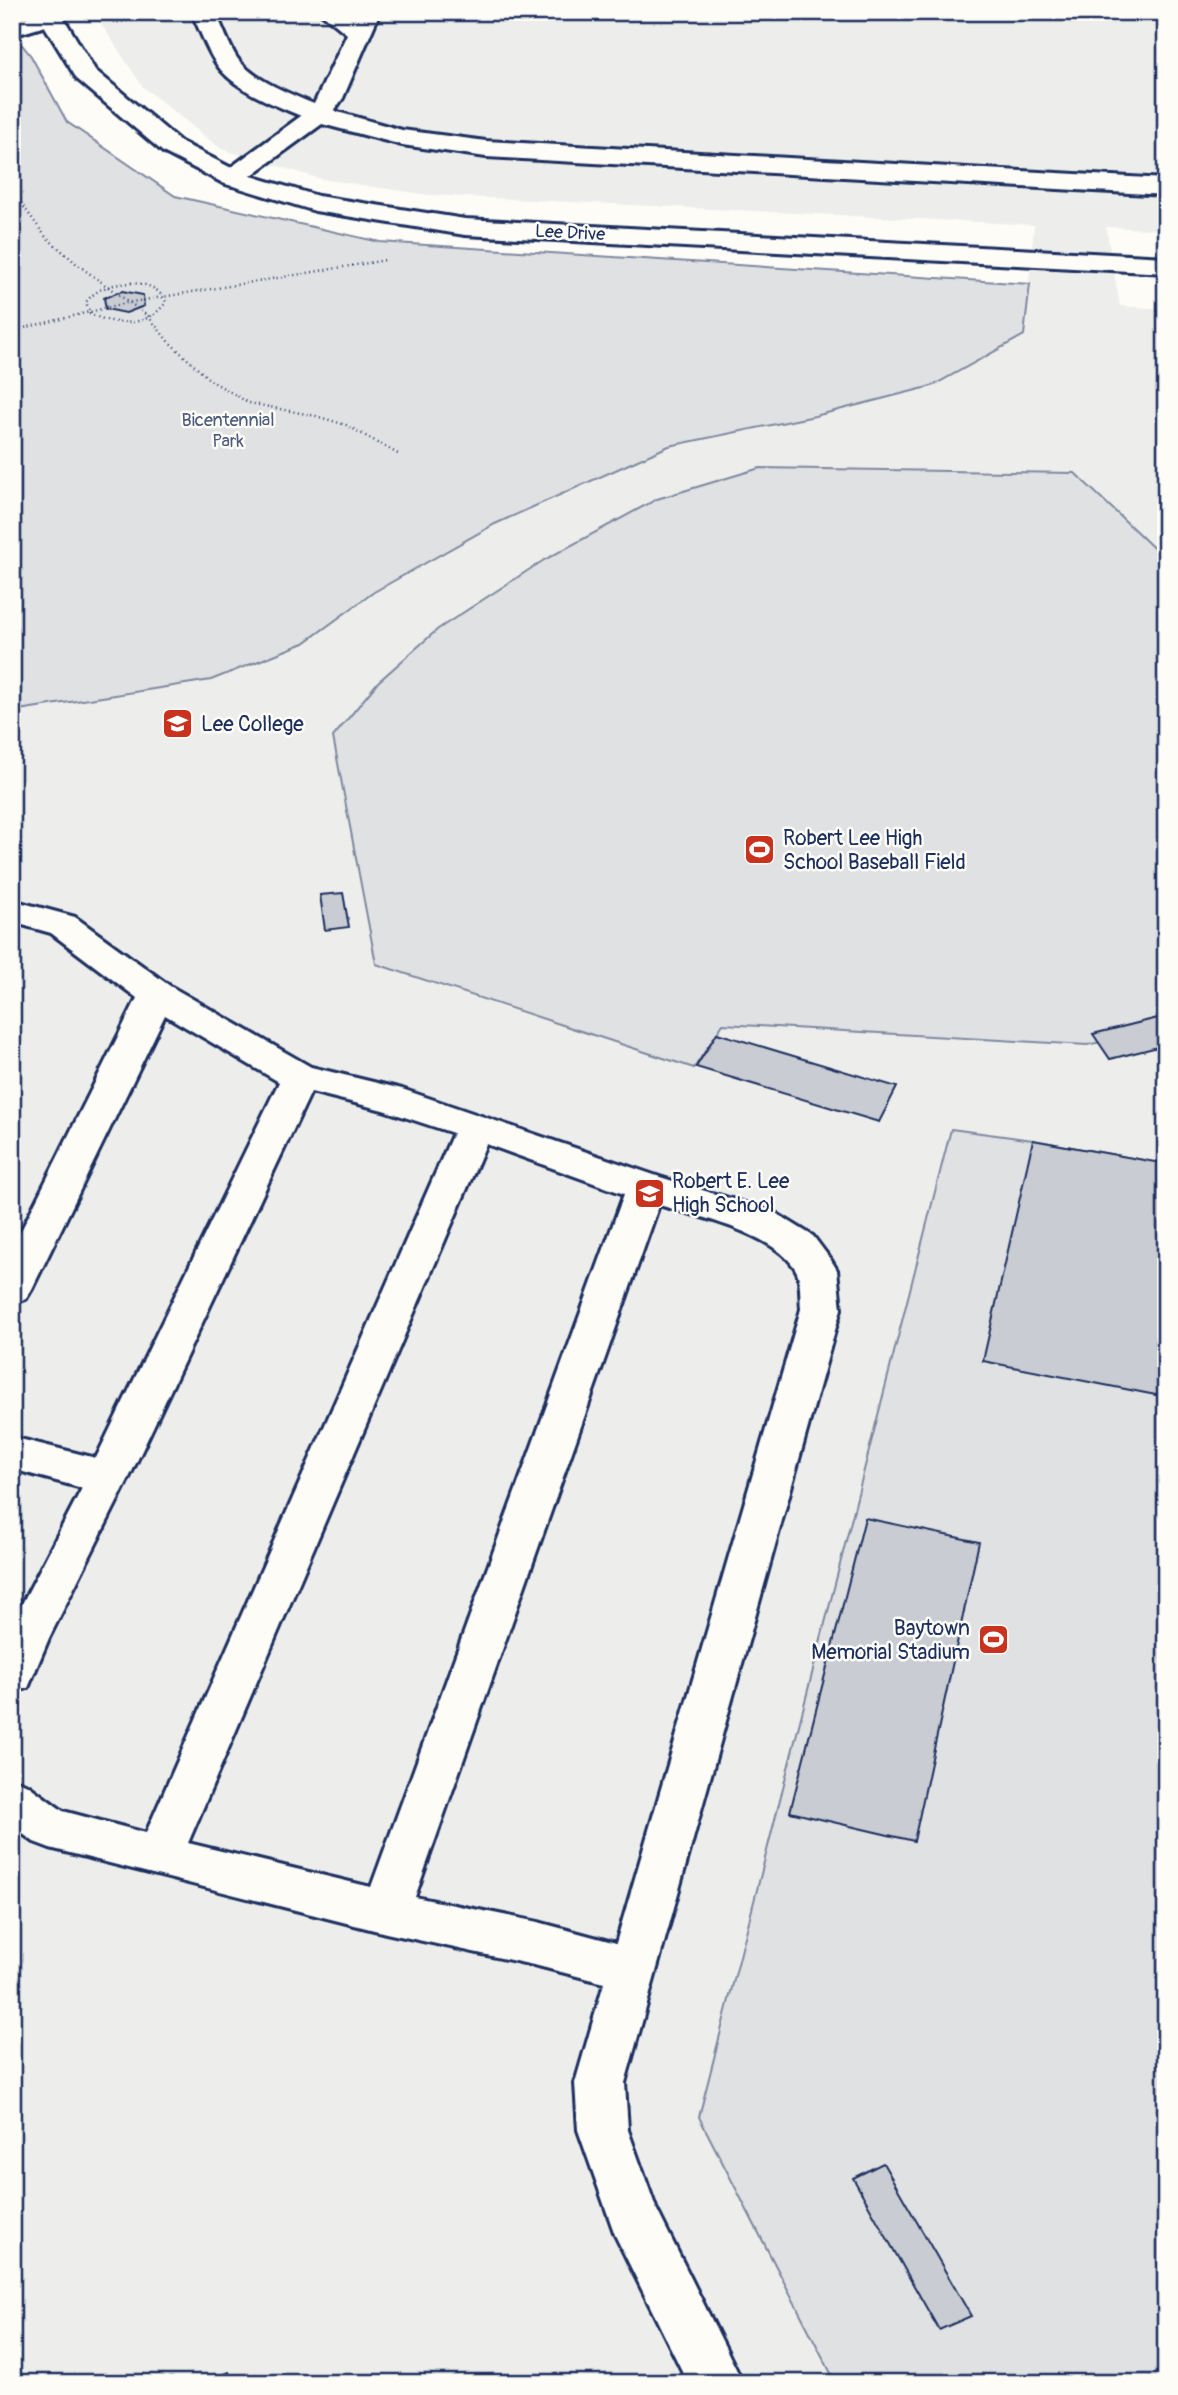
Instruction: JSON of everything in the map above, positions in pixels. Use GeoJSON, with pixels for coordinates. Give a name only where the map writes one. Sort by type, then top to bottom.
{"type":"FeatureCollection","features":[{"type":"Feature","properties":{"kind":"main road"},"geometry":{"type":"LineString","coordinates":[[203,12],[230,65],[255,85],[318,115],[365,131],[417,142],[486,149],[1166,187]]}},
{"type":"Feature","properties":{"kind":"main road"},"geometry":{"type":"LineString","coordinates":[[232,178],[318,115],[331,98],[364,22],[332,12]]}},
{"type":"Feature","properties":{"kind":"main road"},"geometry":{"type":"LineString","coordinates":[[12,29],[49,14]]}},
{"type":"Feature","properties":{"kind":"main road","name":"Lee Drive"},"geometry":{"type":"LineString","coordinates":[[49,14],[86,74],[172,147],[232,178],[314,203],[465,227],[1166,265]]}},
{"type":"Feature","properties":{"kind":"main road"},"geometry":{"type":"LineString","coordinates":[[12,911],[63,925],[157,995],[300,1077],[389,1098],[646,1187],[761,1222],[799,1246],[817,1270],[821,1309],[600,2083],[603,2130],[633,2217],[716,2383]]}},
{"type":"Feature","properties":{"kind":"main road"},"geometry":{"type":"LineString","coordinates":[[12,1289],[157,995]]}},
{"type":"Feature","properties":{"kind":"main road"},"geometry":{"type":"LineString","coordinates":[[12,1675],[27,1638],[108,1478],[300,1077]]}},
{"type":"Feature","properties":{"kind":"main road"},"geometry":{"type":"LineString","coordinates":[[159,1857],[475,1126]]}},
{"type":"Feature","properties":{"kind":"main road"},"geometry":{"type":"LineString","coordinates":[[386,1912],[646,1187]]}},
{"type":"Feature","properties":{"kind":"main road"},"geometry":{"type":"LineString","coordinates":[[12,1454],[108,1478]]}},
{"type":"Feature","properties":{"kind":"main road"},"geometry":{"type":"LineString","coordinates":[[12,1799],[50,1828],[386,1912],[538,1944],[632,1969]]}},
{"type":"Feature","properties":{"kind":"path"},"geometry":{"type":"LineString","coordinates":[[106,12],[112,23],[166,16]]}},
{"type":"Feature","properties":{"kind":"path"},"geometry":{"type":"LineString","coordinates":[[12,150],[14,188],[26,209],[52,241],[73,262],[108,286],[126,303],[149,317],[194,366],[220,388],[241,400],[325,418],[350,427],[398,454]]}},
{"type":"Feature","properties":{"kind":"path"},"geometry":{"type":"LineString","coordinates":[[12,331],[126,303],[388,259]]}},
{"type":"Feature","properties":{"kind":"path"},"geometry":{"type":"LineString","coordinates":[[143,284],[160,291],[164,296],[163,308],[149,317],[124,323],[99,319],[90,314],[86,302],[98,290],[108,286],[143,284]]}},
{"type":"Feature","properties":{"kind":"shaded area","name":"Robert E. Lee High School"},"geometry":{"type":"Polygon","coordinates":[[[93,12],[1166,12],[1166,230],[1106,227],[1120,306],[1166,309],[1166,2383],[12,2383],[12,711],[211,680],[304,643],[374,592],[495,524],[669,446],[815,416],[932,386],[1024,335],[1034,225],[429,195],[321,179],[221,149],[143,87],[93,12]]]}},
{"type":"Feature","properties":{"kind":"green space","name":"Bicentennial Park"},"geometry":{"type":"Polygon","coordinates":[[[12,32],[31,56],[67,122],[175,196],[380,242],[1030,284],[1024,335],[932,386],[815,416],[669,446],[495,524],[374,592],[304,643],[211,680],[12,711],[12,32]]]}},
{"type":"Feature","properties":{"kind":"green space","name":"Robert Lee High School Baseball Field"},"geometry":{"type":"Polygon","coordinates":[[[760,468],[1075,473],[1166,560],[1166,1028],[1087,1045],[723,1024],[694,1068],[376,964],[333,737],[378,682],[438,629],[544,560],[657,499],[760,468]]]}},
{"type":"Feature","properties":{"kind":"green space","name":"Baytown Memorial Stadium"},"geometry":{"type":"Polygon","coordinates":[[[951,1129],[1033,1140],[1166,1164],[1166,2383],[836,2383],[699,2117],[951,1129]]]}},
{"type":"Feature","properties":{"kind":"building"},"geometry":{"type":"Polygon","coordinates":[[[122,291],[143,295],[144,306],[126,313],[106,309],[104,298],[122,291]]]}},
{"type":"Feature","properties":{"kind":"building"},"geometry":{"type":"Polygon","coordinates":[[[343,893],[349,927],[325,930],[320,895],[343,893]]]}},
{"type":"Feature","properties":{"kind":"building"},"geometry":{"type":"Polygon","coordinates":[[[1162,1017],[1166,1023],[1166,1045],[1110,1059],[1093,1034],[1162,1017]]]}},
{"type":"Feature","properties":{"kind":"building"},"geometry":{"type":"Polygon","coordinates":[[[717,1033],[897,1087],[879,1122],[696,1067],[717,1033]]]}},
{"type":"Feature","properties":{"kind":"building"},"geometry":{"type":"Polygon","coordinates":[[[1033,1140],[1166,1164],[1166,1397],[983,1361],[1033,1140]]]}},
{"type":"Feature","properties":{"kind":"building"},"geometry":{"type":"Polygon","coordinates":[[[865,1518],[979,1542],[914,1841],[790,1812],[865,1518]]]}},
{"type":"Feature","properties":{"kind":"building"},"geometry":{"type":"Polygon","coordinates":[[[883,2163],[971,2316],[939,2330],[853,2178],[883,2163]]]}},
{"type":"Feature","properties":{"kind":"building"},"geometry":{"type":"Polygon","coordinates":[[[229,2372],[233,2383],[205,2383],[229,2372]]]}},
{"type":"Feature","properties":{"kind":"place","name":"Lee College"},"geometry":{"type":"Point","coordinates":[178,724]}},
{"type":"Feature","properties":{"kind":"place","name":"Robert Lee High School Baseball Field"},"geometry":{"type":"Point","coordinates":[760,850]}},
{"type":"Feature","properties":{"kind":"place","name":"Robert E. Lee High School"},"geometry":{"type":"Point","coordinates":[649,1193]}},
{"type":"Feature","properties":{"kind":"place","name":"Baytown Memorial Stadium"},"geometry":{"type":"Point","coordinates":[993,1640]}}]}
